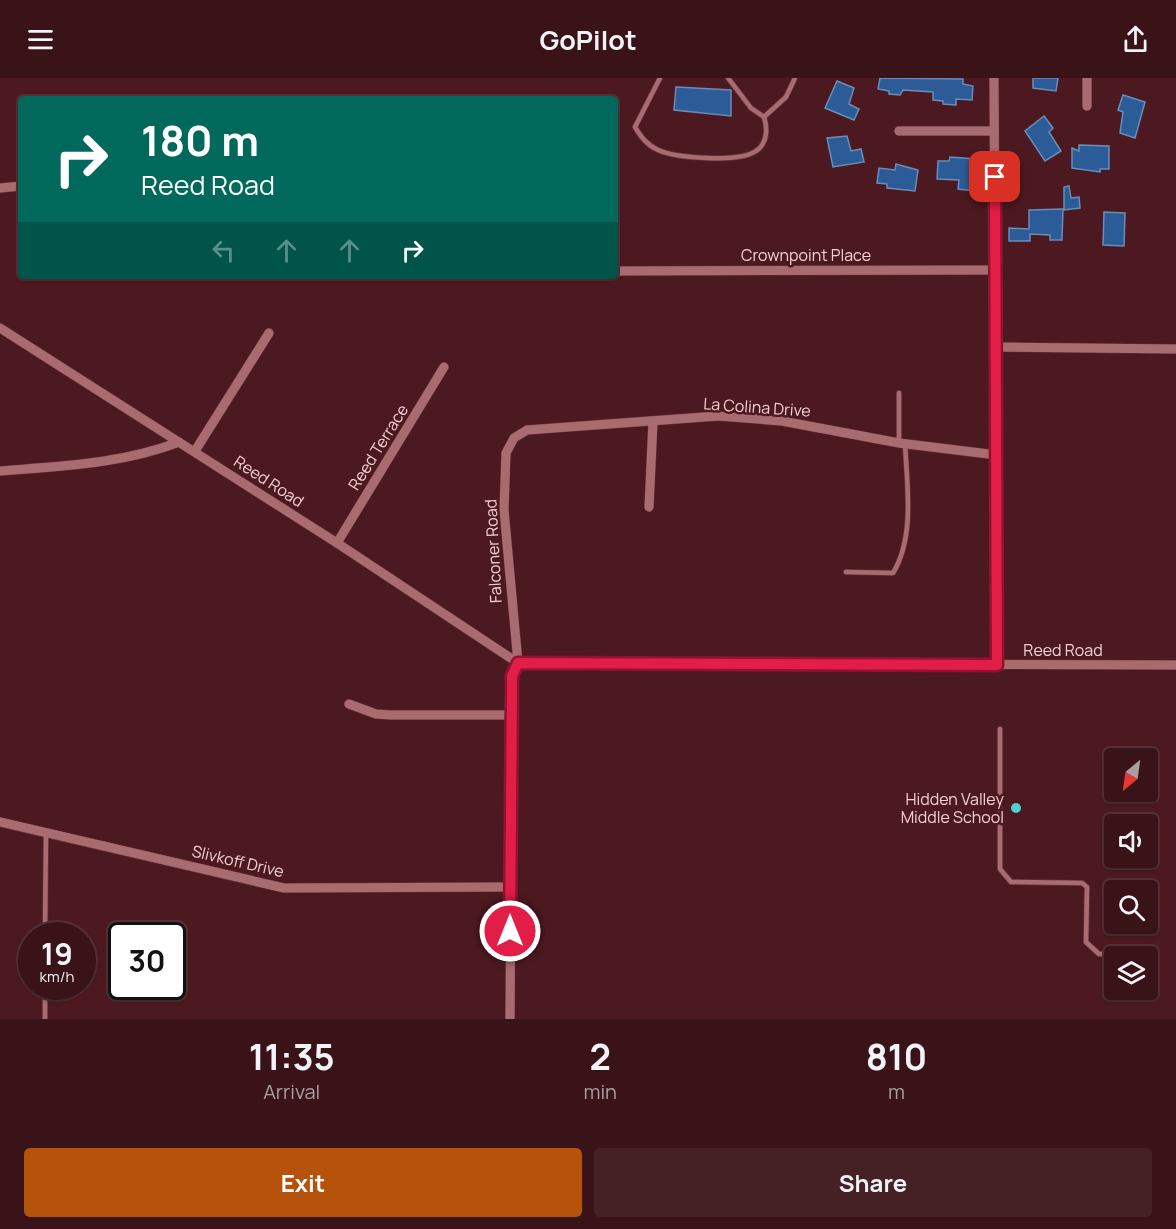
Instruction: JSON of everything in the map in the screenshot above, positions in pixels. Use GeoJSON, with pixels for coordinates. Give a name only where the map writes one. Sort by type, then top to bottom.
{"type":"FeatureCollection","features":[{"type":"Feature","properties":{"kind":"street"},"geometry":{"type":"LineString","coordinates":[[994,78],[997,665]]}},
{"type":"Feature","properties":{"kind":"street"},"geometry":{"type":"LineString","coordinates":[[1087,106],[1088,78]]}},
{"type":"Feature","properties":{"kind":"street"},"geometry":{"type":"LineString","coordinates":[[899,131],[994,131]]}},
{"type":"Feature","properties":{"kind":"street"},"geometry":{"type":"LineString","coordinates":[[0,188],[18,186]]}},
{"type":"Feature","properties":{"kind":"street","name":"Crownpoint Place"},"geometry":{"type":"LineString","coordinates":[[618,271],[996,270]]}},
{"type":"Feature","properties":{"kind":"street","name":"Reed Road"},"geometry":{"type":"LineString","coordinates":[[0,328],[195,451],[518,663],[1176,665]]}},
{"type":"Feature","properties":{"kind":"street"},"geometry":{"type":"LineString","coordinates":[[195,451],[269,333]]}},
{"type":"Feature","properties":{"kind":"street"},"geometry":{"type":"LineString","coordinates":[[996,347],[1176,349]]}},
{"type":"Feature","properties":{"kind":"street","name":"Reed Terrace"},"geometry":{"type":"LineString","coordinates":[[337,543],[444,367]]}},
{"type":"Feature","properties":{"kind":"street","name":"La Colina Drive"},"geometry":{"type":"LineString","coordinates":[[514,438],[527,430],[718,416],[782,421],[902,443],[997,455]]}},
{"type":"Feature","properties":{"kind":"street"},"geometry":{"type":"LineString","coordinates":[[650,507],[653,422]]}},
{"type":"Feature","properties":{"kind":"street","name":"Falconer Road"},"geometry":{"type":"LineString","coordinates":[[514,438],[506,453],[504,510],[518,663]]}},
{"type":"Feature","properties":{"kind":"street"},"geometry":{"type":"LineString","coordinates":[[0,471],[121,460],[151,453],[179,442]]}},
{"type":"Feature","properties":{"kind":"street"},"geometry":{"type":"LineString","coordinates":[[510,1019],[511,715],[512,676],[518,663]]}},
{"type":"Feature","properties":{"kind":"street"},"geometry":{"type":"LineString","coordinates":[[349,704],[376,714],[511,715]]}},
{"type":"Feature","properties":{"kind":"street","name":"Slivkoff Drive"},"geometry":{"type":"LineString","coordinates":[[0,822],[284,888],[510,887]]}},
{"type":"Feature","properties":{"kind":"lane"},"geometry":{"type":"LineString","coordinates":[[660,78],[636,127],[645,141],[660,151],[712,157],[755,152],[763,144],[766,124],[764,117],[742,99],[728,78]]}},
{"type":"Feature","properties":{"kind":"lane"},"geometry":{"type":"LineString","coordinates":[[764,117],[786,97],[795,78]]}},
{"type":"Feature","properties":{"kind":"lane"},"geometry":{"type":"LineString","coordinates":[[846,572],[893,573],[902,559],[906,538],[899,393]]}},
{"type":"Feature","properties":{"kind":"lane"},"geometry":{"type":"LineString","coordinates":[[1000,729],[1000,869],[1011,882],[1082,883],[1087,887],[1086,942],[1099,954],[1104,954]]}},
{"type":"Feature","properties":{"kind":"lane"},"geometry":{"type":"LineString","coordinates":[[45,922],[46,832]]}},
{"type":"Feature","properties":{"kind":"lane"},"geometry":{"type":"LineString","coordinates":[[45,1000],[45,1019]]}},
{"type":"Feature","properties":{"kind":"building"},"geometry":{"type":"Polygon","coordinates":[[[880,78],[963,79],[963,84],[973,86],[972,100],[956,99],[956,105],[933,100],[933,92],[903,90],[900,95],[889,94],[889,91],[878,89],[880,78]]]}},
{"type":"Feature","properties":{"kind":"building"},"geometry":{"type":"Polygon","coordinates":[[[1033,78],[1058,78],[1056,91],[1033,88],[1033,78]]]}},
{"type":"Feature","properties":{"kind":"building"},"geometry":{"type":"Polygon","coordinates":[[[837,81],[854,88],[849,104],[859,109],[854,120],[825,108],[837,81]]]}},
{"type":"Feature","properties":{"kind":"building"},"geometry":{"type":"Polygon","coordinates":[[[676,87],[731,90],[731,116],[674,110],[676,87]]]}},
{"type":"Feature","properties":{"kind":"building"},"geometry":{"type":"Polygon","coordinates":[[[1123,95],[1145,102],[1135,138],[1120,133],[1123,112],[1118,110],[1123,95]]]}},
{"type":"Feature","properties":{"kind":"building"},"geometry":{"type":"Polygon","coordinates":[[[1044,116],[1053,128],[1049,132],[1061,151],[1045,161],[1025,131],[1044,116]]]}},
{"type":"Feature","properties":{"kind":"building"},"geometry":{"type":"Polygon","coordinates":[[[847,136],[851,151],[861,149],[864,162],[833,167],[827,138],[847,136]]]}},
{"type":"Feature","properties":{"kind":"building"},"geometry":{"type":"Polygon","coordinates":[[[1079,145],[1109,146],[1109,169],[1100,169],[1100,172],[1072,168],[1072,148],[1079,151],[1079,145]]]}},
{"type":"Feature","properties":{"kind":"building"},"geometry":{"type":"Polygon","coordinates":[[[950,157],[976,159],[974,191],[958,189],[959,180],[937,179],[938,161],[949,161],[950,157]]]}},
{"type":"Feature","properties":{"kind":"building"},"geometry":{"type":"Polygon","coordinates":[[[896,164],[918,170],[915,191],[887,188],[887,184],[877,183],[879,168],[895,170],[896,164]]]}},
{"type":"Feature","properties":{"kind":"building"},"geometry":{"type":"Polygon","coordinates":[[[1069,186],[1071,198],[1079,197],[1080,208],[1064,210],[1064,187],[1069,186]]]}},
{"type":"Feature","properties":{"kind":"building"},"geometry":{"type":"Polygon","coordinates":[[[1063,209],[1062,240],[1050,240],[1050,235],[1030,234],[1030,241],[1009,241],[1009,228],[1029,229],[1029,210],[1063,209]]]}},
{"type":"Feature","properties":{"kind":"building"},"geometry":{"type":"Polygon","coordinates":[[[1104,212],[1125,213],[1124,246],[1103,245],[1104,212]]]}},
{"type":"Feature","properties":{"kind":"place","name":"Hidden Valley Middle School"},"geometry":{"type":"Point","coordinates":[1016,808]}},
{"type":"Feature","properties":{"kind":"route"},"geometry":{"type":"LineString","coordinates":[[510,931],[512,676],[518,663],[997,665],[995,177]]}}]}
